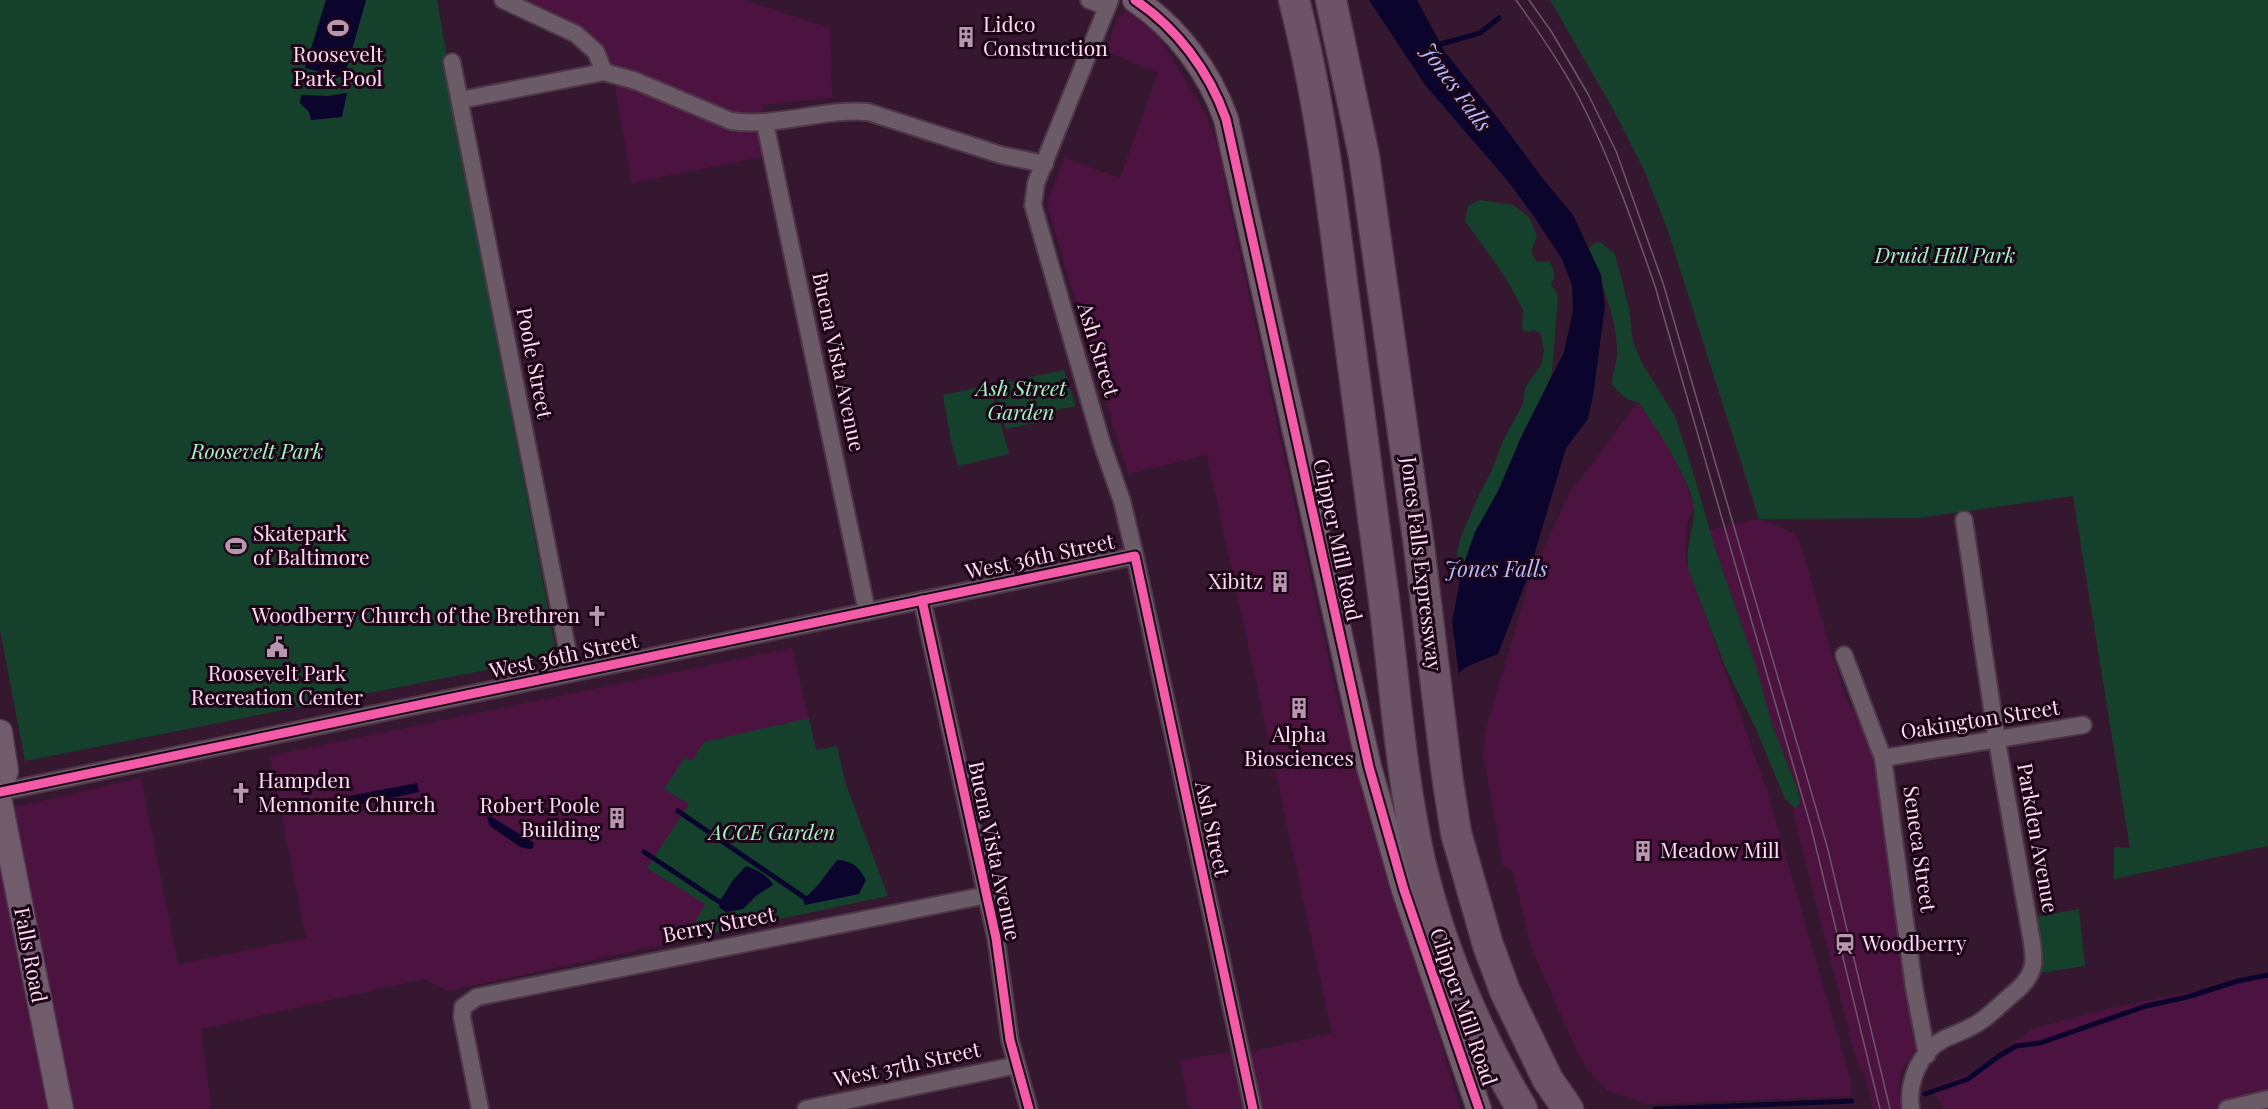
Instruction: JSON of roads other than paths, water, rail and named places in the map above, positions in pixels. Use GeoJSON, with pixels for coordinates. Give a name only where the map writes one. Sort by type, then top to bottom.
{"type":"FeatureCollection","features":[{"type":"Feature","properties":{"kind":"highway","name":"Jones Falls Expressway"},"geometry":{"type":"LineString","coordinates":[[1294,0],[1310,70],[1326,162],[1408,792],[1420,861],[1445,945],[1468,1006],[1497,1067],[1522,1109]]}},
{"type":"Feature","properties":{"kind":"highway","name":"Jones Falls Expressway"},"geometry":{"type":"LineString","coordinates":[[1331,0],[1364,156],[1419,546],[1456,833],[1485,935],[1505,991],[1548,1080],[1568,1109]]}},
{"type":"Feature","properties":{"kind":"street"},"geometry":{"type":"LineString","coordinates":[[503,0],[576,34],[596,52],[604,72]]}},
{"type":"Feature","properties":{"kind":"street"},"geometry":{"type":"LineString","coordinates":[[1089,0],[1109,4]]}},
{"type":"Feature","properties":{"kind":"street","name":"Clipper Mill Road"},"geometry":{"type":"LineString","coordinates":[[1135,0],[1179,37],[1206,75],[1226,119],[1369,766],[1411,910],[1479,1109]]}},
{"type":"Feature","properties":{"kind":"street","name":"Ash Street"},"geometry":{"type":"LineString","coordinates":[[1109,4],[1033,195],[1035,214],[1102,444],[1122,501],[1253,1109]]}},
{"type":"Feature","properties":{"kind":"street","name":"Poole Street"},"geometry":{"type":"LineString","coordinates":[[452,62],[572,673]]}},
{"type":"Feature","properties":{"kind":"street"},"geometry":{"type":"LineString","coordinates":[[460,100],[604,72],[636,81],[731,121],[748,124],[765,123],[848,110],[868,112],[1000,155],[1045,164]]}},
{"type":"Feature","properties":{"kind":"street","name":"Buena Vista Avenue"},"geometry":{"type":"LineString","coordinates":[[765,123],[867,612]]}},
{"type":"Feature","properties":{"kind":"street","name":"Parkden Avenue"},"geometry":{"type":"LineString","coordinates":[[1911,1100],[1914,1072],[1927,1054],[1942,1040],[1982,1021],[2028,979],[2033,967],[2032,942],[1997,741],[1964,520]]}},
{"type":"Feature","properties":{"kind":"street","name":"West 36th Street"},"geometry":{"type":"LineString","coordinates":[[0,790],[1135,556]]}},
{"type":"Feature","properties":{"kind":"street","name":"Buena Vista Avenue"},"geometry":{"type":"LineString","coordinates":[[922,600],[996,938],[1005,1012],[1029,1109]]}},
{"type":"Feature","properties":{"kind":"street","name":"Seneca Street"},"geometry":{"type":"LineString","coordinates":[[1844,655],[1883,758],[1914,987],[1927,1054]]}},
{"type":"Feature","properties":{"kind":"street","name":"Oakington Street"},"geometry":{"type":"LineString","coordinates":[[1883,758],[2083,725]]}},
{"type":"Feature","properties":{"kind":"street"},"geometry":{"type":"LineString","coordinates":[[0,732],[6,771],[0,790]]}},
{"type":"Feature","properties":{"kind":"street","name":"Falls Road"},"geometry":{"type":"LineString","coordinates":[[0,802],[3,832],[60,1109]]}},
{"type":"Feature","properties":{"kind":"street","name":"Berry Street"},"geometry":{"type":"LineString","coordinates":[[480,1109],[462,1017],[463,1006],[477,997],[987,895]]}},
{"type":"Feature","properties":{"kind":"street","name":"West 37th Street"},"geometry":{"type":"LineString","coordinates":[[806,1109],[1017,1065]]}},
{"type":"Feature","properties":{"kind":"street"},"geometry":{"type":"LineString","coordinates":[[2227,1109],[2268,1099]]}},
{"type":"Feature","properties":{"kind":"water","name":"Roosevelt Park Pool"},"geometry":{"type":"Polygon","coordinates":[[[326,0],[366,0],[344,78],[305,68],[326,0]]]}},
{"type":"Feature","properties":{"kind":"water","name":"Jones Falls"},"geometry":{"type":"Polygon","coordinates":[[[1369,0],[1417,0],[1445,52],[1573,215],[1601,275],[1605,306],[1588,419],[1566,448],[1527,579],[1498,654],[1460,671],[1453,681],[1447,711],[1449,751],[1457,800],[1468,852],[1497,952],[1523,1025],[1543,1068],[1567,1109],[1531,1109],[1469,993],[1445,924],[1427,853],[1411,773],[1402,689],[1406,668],[1446,630],[1453,617],[1462,569],[1475,532],[1498,491],[1522,435],[1564,352],[1573,311],[1572,285],[1562,259],[1533,215],[1507,180],[1425,85],[1369,0]]]}},
{"type":"Feature","properties":{"kind":"water"},"geometry":{"type":"Polygon","coordinates":[[[347,93],[342,117],[311,120],[309,112],[300,103],[301,95],[328,96],[347,93]]]}},
{"type":"Feature","properties":{"kind":"water"},"geometry":{"type":"Polygon","coordinates":[[[417,783],[419,792],[321,813],[318,802],[417,783]]]}},
{"type":"Feature","properties":{"kind":"water"},"geometry":{"type":"Polygon","coordinates":[[[490,816],[534,843],[533,848],[520,847],[490,826],[487,817],[490,816]]]}},
{"type":"Feature","properties":{"kind":"water"},"geometry":{"type":"Polygon","coordinates":[[[837,860],[851,863],[863,875],[866,880],[859,894],[805,905],[803,900],[837,860]]]}},
{"type":"Feature","properties":{"kind":"water"},"geometry":{"type":"Polygon","coordinates":[[[746,866],[766,876],[773,885],[756,896],[743,909],[726,912],[720,908],[718,901],[746,866]]]}},
{"type":"Feature","properties":{"kind":"waterway"},"geometry":{"type":"LineString","coordinates":[[1436,43],[1441,44],[1480,33],[1499,18]]}},
{"type":"Feature","properties":{"kind":"waterway"},"geometry":{"type":"LineString","coordinates":[[678,811],[805,898]]}},
{"type":"Feature","properties":{"kind":"waterway"},"geometry":{"type":"LineString","coordinates":[[644,852],[718,901]]}},
{"type":"Feature","properties":{"kind":"waterway"},"geometry":{"type":"LineString","coordinates":[[1925,1094],[1968,1079],[2016,1046],[2040,1043],[2146,1006],[2268,975]]}},
{"type":"Feature","properties":{"kind":"waterway"},"geometry":{"type":"LineString","coordinates":[[1655,1109],[1852,1101]]}},
{"type":"Feature","properties":{"kind":"tram line"},"geometry":{"type":"LineString","coordinates":[[1516,0],[1558,61],[1591,123],[1621,192],[1655,286],[1811,827],[1880,1109]]}},
{"type":"Feature","properties":{"kind":"tram line"},"geometry":{"type":"LineString","coordinates":[[1529,0],[1551,31],[1588,94],[1616,151],[1663,283],[1827,846],[1890,1109]]}},
{"type":"Feature","properties":{"kind":"place","name":"Roosevelt Park Pool"},"geometry":{"type":"Point","coordinates":[338,28]}},
{"type":"Feature","properties":{"kind":"place","name":"Lidco Construction"},"geometry":{"type":"Point","coordinates":[966,37]}},
{"type":"Feature","properties":{"kind":"place","name":"Skatepark of Baltimore"},"geometry":{"type":"Point","coordinates":[236,546]}},
{"type":"Feature","properties":{"kind":"place","name":"Xibitz"},"geometry":{"type":"Point","coordinates":[1280,582]}},
{"type":"Feature","properties":{"kind":"place","name":"Woodberry Church of the Brethren"},"geometry":{"type":"Point","coordinates":[597,616]}},
{"type":"Feature","properties":{"kind":"place","name":"Roosevelt Park Recreation Center"},"geometry":{"type":"Point","coordinates":[277,647]}},
{"type":"Feature","properties":{"kind":"place","name":"Alpha Biosciences"},"geometry":{"type":"Point","coordinates":[1299,708]}},
{"type":"Feature","properties":{"kind":"place","name":"Hampden Mennonite Church"},"geometry":{"type":"Point","coordinates":[241,793]}},
{"type":"Feature","properties":{"kind":"place","name":"Robert Poole Building"},"geometry":{"type":"Point","coordinates":[617,818]}},
{"type":"Feature","properties":{"kind":"place","name":"Meadow Mill"},"geometry":{"type":"Point","coordinates":[1643,851]}},
{"type":"Feature","properties":{"kind":"place","name":"Woodberry"},"geometry":{"type":"Point","coordinates":[1845,944]}},
{"type":"Feature","properties":{"kind":"park label","name":"Druid Hill Park"},"geometry":{"type":"Point","coordinates":[1945,256]}},
{"type":"Feature","properties":{"kind":"park label","name":"Ash Street Garden"},"geometry":{"type":"Point","coordinates":[1021,401]}},
{"type":"Feature","properties":{"kind":"park label","name":"Roosevelt Park"},"geometry":{"type":"Point","coordinates":[257,452]}},
{"type":"Feature","properties":{"kind":"park label","name":"ACCE Garden"},"geometry":{"type":"Point","coordinates":[772,833]}}]}
